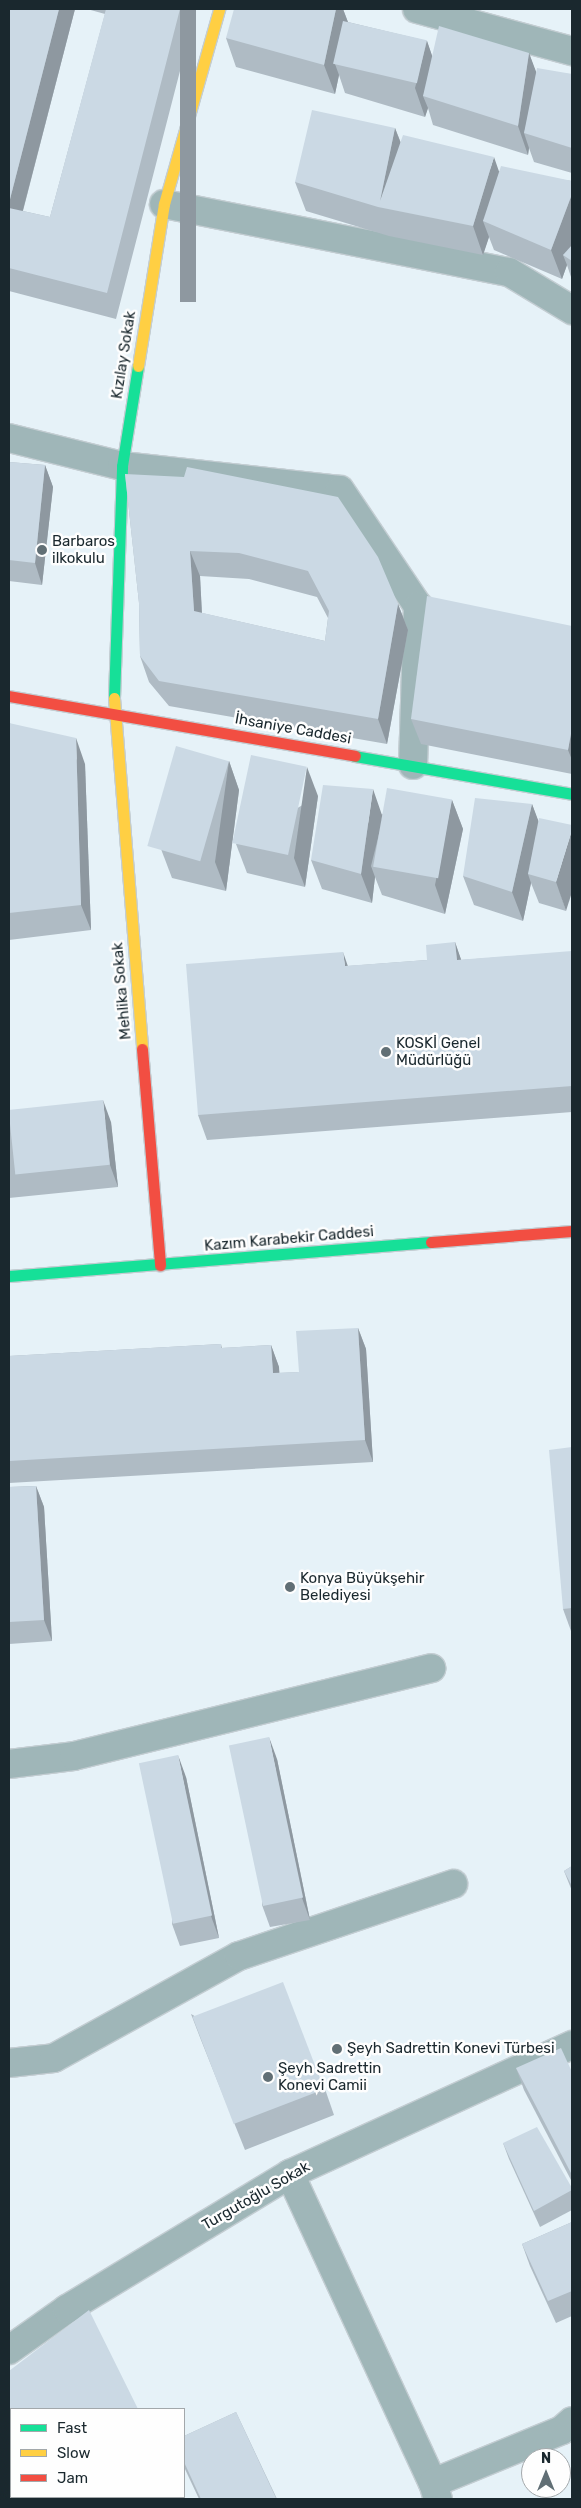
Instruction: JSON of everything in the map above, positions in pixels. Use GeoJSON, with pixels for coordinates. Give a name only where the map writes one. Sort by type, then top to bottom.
{"type":"FeatureCollection","features":[{"type":"Feature","properties":{"kind":"street","name":"Kızılay Sokak"},"geometry":{"type":"LineString","coordinates":[[113,714],[122,466],[164,204],[219,9]]}},
{"type":"Feature","properties":{"kind":"street"},"geometry":{"type":"LineString","coordinates":[[417,9],[572,50]]}},
{"type":"Feature","properties":{"kind":"street"},"geometry":{"type":"LineString","coordinates":[[164,204],[509,272],[572,310]]}},
{"type":"Feature","properties":{"kind":"street"},"geometry":{"type":"LineString","coordinates":[[9,438],[122,466],[340,490],[418,606],[414,765]]}},
{"type":"Feature","properties":{"kind":"street","name":"İhsaniye Caddesi"},"geometry":{"type":"LineString","coordinates":[[9,696],[572,794]]}},
{"type":"Feature","properties":{"kind":"street","name":"Mehlika Sokak"},"geometry":{"type":"LineString","coordinates":[[113,714],[160,1265]]}},
{"type":"Feature","properties":{"kind":"street","name":"Kazım Karabekir Caddesi"},"geometry":{"type":"LineString","coordinates":[[9,1276],[572,1231]]}},
{"type":"Feature","properties":{"kind":"street"},"geometry":{"type":"LineString","coordinates":[[9,1764],[74,1756],[431,1668]]}},
{"type":"Feature","properties":{"kind":"street"},"geometry":{"type":"LineString","coordinates":[[9,2063],[54,2058],[239,1956],[454,1884]]}},
{"type":"Feature","properties":{"kind":"street","name":"Turgutoğlu Sokak"},"geometry":{"type":"LineString","coordinates":[[9,2350],[67,2309],[290,2174],[572,2045]]}},
{"type":"Feature","properties":{"kind":"street"},"geometry":{"type":"LineString","coordinates":[[290,2174],[436,2491],[562,2430],[572,2421]]}},
{"type":"Feature","properties":{"kind":"building"},"geometry":{"type":"Polygon","coordinates":[[[9,9],[59,9],[9,203],[9,9]]]}},
{"type":"Feature","properties":{"kind":"building"},"geometry":{"type":"Polygon","coordinates":[[[106,9],[180,9],[107,293],[9,268],[9,208],[50,217],[106,9]]]}},
{"type":"Feature","properties":{"kind":"building"},"geometry":{"type":"Polygon","coordinates":[[[234,9],[336,9],[324,65],[226,38],[234,9]]]}},
{"type":"Feature","properties":{"kind":"building"},"geometry":{"type":"Polygon","coordinates":[[[343,21],[427,40],[417,83],[333,64],[343,21]]]}},
{"type":"Feature","properties":{"kind":"building"},"geometry":{"type":"Polygon","coordinates":[[[439,26],[529,53],[518,126],[423,96],[439,26]]]}},
{"type":"Feature","properties":{"kind":"building"},"geometry":{"type":"Polygon","coordinates":[[[537,68],[572,74],[572,148],[524,133],[537,68]]]}},
{"type":"Feature","properties":{"kind":"building"},"geometry":{"type":"Polygon","coordinates":[[[312,110],[395,128],[380,201],[403,135],[494,157],[473,226],[378,207],[295,182],[312,110]]]}},
{"type":"Feature","properties":{"kind":"building"},"geometry":{"type":"Polygon","coordinates":[[[501,166],[572,181],[572,194],[551,250],[483,221],[501,166]]]}},
{"type":"Feature","properties":{"kind":"building"},"geometry":{"type":"Polygon","coordinates":[[[572,245],[572,261],[563,255],[572,245]]]}},
{"type":"Feature","properties":{"kind":"building"},"geometry":{"type":"Polygon","coordinates":[[[9,462],[45,465],[35,563],[9,560],[9,462]]]}},
{"type":"Feature","properties":{"kind":"building"},"geometry":{"type":"Polygon","coordinates":[[[187,467],[338,497],[378,557],[398,604],[378,719],[159,681],[140,656],[139,603],[125,474],[184,477],[187,467]],[[190,551],[194,611],[325,641],[329,611],[308,571],[239,553],[190,551]]]}},
{"type":"Feature","properties":{"kind":"building"},"geometry":{"type":"Polygon","coordinates":[[[427,596],[572,626],[572,728],[568,750],[411,719],[427,596]]]}},
{"type":"Feature","properties":{"kind":"building"},"geometry":{"type":"Polygon","coordinates":[[[9,723],[76,738],[81,905],[9,913],[9,723]]]}},
{"type":"Feature","properties":{"kind":"building"},"geometry":{"type":"Polygon","coordinates":[[[176,746],[229,761],[200,861],[147,846],[176,746]]]}},
{"type":"Feature","properties":{"kind":"building"},"geometry":{"type":"Polygon","coordinates":[[[251,755],[307,767],[288,855],[232,843],[251,755]]]}},
{"type":"Feature","properties":{"kind":"building"},"geometry":{"type":"Polygon","coordinates":[[[323,785],[373,789],[361,874],[311,860],[323,785]]]}},
{"type":"Feature","properties":{"kind":"building"},"geometry":{"type":"Polygon","coordinates":[[[387,788],[452,799],[438,878],[373,867],[387,788]]]}},
{"type":"Feature","properties":{"kind":"building"},"geometry":{"type":"Polygon","coordinates":[[[475,798],[532,804],[512,892],[463,876],[475,798]]]}},
{"type":"Feature","properties":{"kind":"building"},"geometry":{"type":"Polygon","coordinates":[[[539,818],[572,825],[556,882],[528,874],[539,818]]]}},
{"type":"Feature","properties":{"kind":"building","name":"KOSKİ Genel Müdürlüğü"},"geometry":{"type":"Polygon","coordinates":[[[455,942],[457,960],[572,951],[572,1086],[198,1115],[186,964],[343,952],[345,966],[427,960],[426,945],[455,942]]]}},
{"type":"Feature","properties":{"kind":"building"},"geometry":{"type":"Polygon","coordinates":[[[103,1100],[110,1165],[15,1175],[9,1110],[103,1100]]]}},
{"type":"Feature","properties":{"kind":"building"},"geometry":{"type":"Polygon","coordinates":[[[358,1328],[365,1440],[9,1461],[9,1356],[221,1344],[221,1348],[271,1345],[273,1373],[299,1372],[296,1331],[358,1328]]]}},
{"type":"Feature","properties":{"kind":"building"},"geometry":{"type":"Polygon","coordinates":[[[572,1447],[572,1608],[563,1609],[549,1450],[572,1447]]]}},
{"type":"Feature","properties":{"kind":"building"},"geometry":{"type":"Polygon","coordinates":[[[36,1486],[44,1620],[9,1622],[9,1487],[36,1486]]]}},
{"type":"Feature","properties":{"kind":"building"},"geometry":{"type":"Polygon","coordinates":[[[269,1737],[303,1897],[263,1906],[229,1746],[269,1737]]]}},
{"type":"Feature","properties":{"kind":"building"},"geometry":{"type":"Polygon","coordinates":[[[178,1755],[212,1915],[173,1924],[139,1763],[178,1755]]]}},
{"type":"Feature","properties":{"kind":"building"},"geometry":{"type":"Polygon","coordinates":[[[572,1866],[572,1886],[564,1871],[572,1866]]]}},
{"type":"Feature","properties":{"kind":"building","name":"Şeyh Sadrettin Konevi Camii"},"geometry":{"type":"Polygon","coordinates":[[[283,1982],[324,2089],[234,2124],[192,2017],[283,1982]]]}},
{"type":"Feature","properties":{"kind":"building"},"geometry":{"type":"Polygon","coordinates":[[[561,2048],[572,2072],[572,2175],[516,2068],[561,2048]]]}},
{"type":"Feature","properties":{"kind":"building"},"geometry":{"type":"Polygon","coordinates":[[[537,2127],[572,2190],[534,2211],[503,2143],[537,2127]]]}},
{"type":"Feature","properties":{"kind":"building"},"geometry":{"type":"Polygon","coordinates":[[[572,2222],[572,2291],[548,2301],[522,2244],[572,2222]]]}},
{"type":"Feature","properties":{"kind":"building"},"geometry":{"type":"Polygon","coordinates":[[[89,2310],[138,2408],[10,2408],[10,2452],[9,2371],[89,2310]]]}},
{"type":"Feature","properties":{"kind":"building"},"geometry":{"type":"Polygon","coordinates":[[[236,2412],[276,2498],[201,2499],[185,2464],[185,2436],[236,2412]]]}},
{"type":"Feature","properties":{"kind":"building"},"geometry":{"type":"Polygon","coordinates":[[[46,2498],[78,2498],[77,2499],[46,2498]]]}},
{"type":"Feature","properties":{"kind":"traffic: fast"},"geometry":{"type":"LineString","coordinates":[[114,698],[122,466],[138,366]]}},
{"type":"Feature","properties":{"kind":"traffic: fast"},"geometry":{"type":"LineString","coordinates":[[355,756],[572,794]]}},
{"type":"Feature","properties":{"kind":"traffic: fast"},"geometry":{"type":"LineString","coordinates":[[9,1276],[431,1242]]}},
{"type":"Feature","properties":{"kind":"traffic: slow"},"geometry":{"type":"LineString","coordinates":[[138,366],[164,204],[219,9]]}},
{"type":"Feature","properties":{"kind":"traffic: slow"},"geometry":{"type":"LineString","coordinates":[[114,698],[142,1049]]}},
{"type":"Feature","properties":{"kind":"traffic: jam"},"geometry":{"type":"LineString","coordinates":[[9,696],[355,756]]}},
{"type":"Feature","properties":{"kind":"traffic: jam"},"geometry":{"type":"LineString","coordinates":[[142,1049],[160,1265]]}},
{"type":"Feature","properties":{"kind":"traffic: jam"},"geometry":{"type":"LineString","coordinates":[[431,1242],[572,1231]]}},
{"type":"Feature","properties":{"kind":"place","name":"Barbaros ilkokulu"},"geometry":{"type":"Point","coordinates":[42,550]}},
{"type":"Feature","properties":{"kind":"place","name":"KOSKİ Genel Müdürlüğü"},"geometry":{"type":"Point","coordinates":[386,1052]}},
{"type":"Feature","properties":{"kind":"place","name":"Konya Büyükşehir Belediyesi"},"geometry":{"type":"Point","coordinates":[290,1587]}},
{"type":"Feature","properties":{"kind":"place","name":"Şeyh Sadrettin Konevi Türbesi"},"geometry":{"type":"Point","coordinates":[337,2049]}},
{"type":"Feature","properties":{"kind":"place","name":"Şeyh Sadrettin Konevi Camii"},"geometry":{"type":"Point","coordinates":[268,2077]}}]}
